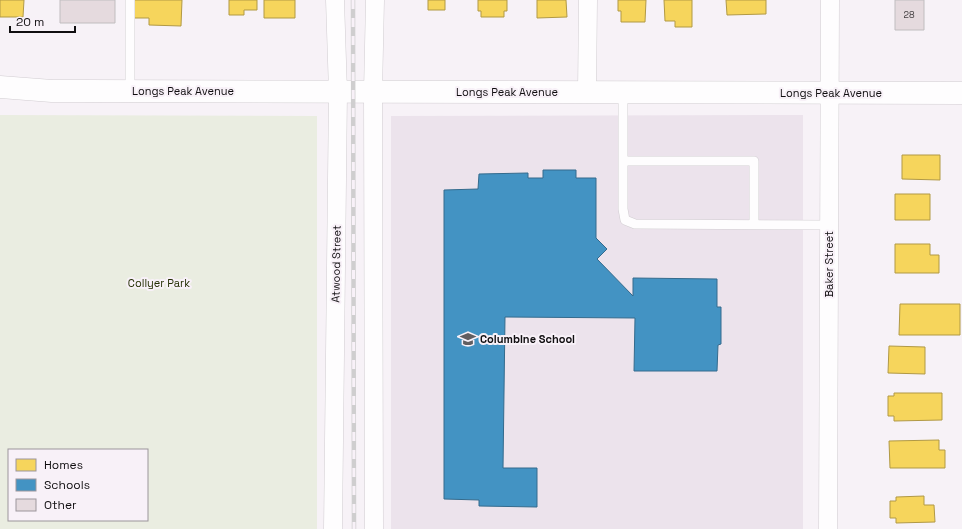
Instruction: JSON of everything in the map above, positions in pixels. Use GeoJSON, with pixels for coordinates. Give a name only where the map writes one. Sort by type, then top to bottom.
{"type":"FeatureCollection","features":[{"type":"Feature","properties":{"kind":"street","name":"Atwood Street"},"geometry":{"type":"LineString","coordinates":[[333,529],[338,92],[335,0]]}},
{"type":"Feature","properties":{"kind":"street"},"geometry":{"type":"LineString","coordinates":[[374,529],[373,92],[375,0]]}},
{"type":"Feature","properties":{"kind":"street"},"geometry":{"type":"LineString","coordinates":[[588,0],[588,92]]}},
{"type":"Feature","properties":{"kind":"street","name":"Baker Street"},"geometry":{"type":"LineString","coordinates":[[828,529],[830,0]]}},
{"type":"Feature","properties":{"kind":"street","name":"Longs Peak Avenue"},"geometry":{"type":"LineString","coordinates":[[0,87],[52,91]]}},
{"type":"Feature","properties":{"kind":"street","name":"Longs Peak Avenue"},"geometry":{"type":"LineString","coordinates":[[0,94],[52,91],[962,93]]}},
{"type":"Feature","properties":{"kind":"lane"},"geometry":{"type":"LineString","coordinates":[[130,0],[130,91]]}},
{"type":"Feature","properties":{"kind":"lane"},"geometry":{"type":"LineString","coordinates":[[623,92],[622,209],[625,220],[635,224],[829,225]]}},
{"type":"Feature","properties":{"kind":"lane"},"geometry":{"type":"LineString","coordinates":[[622,161],[754,161],[754,224]]}},
{"type":"Feature","properties":{"kind":"shaded area"},"geometry":{"type":"Polygon","coordinates":[[[803,115],[803,529],[391,529],[391,116],[803,115]]]}},
{"type":"Feature","properties":{"kind":"green space","name":"Collyer Park"},"geometry":{"type":"Polygon","coordinates":[[[0,115],[317,116],[317,529],[0,529],[0,115]]]}},
{"type":"Feature","properties":{"kind":"building: Homes"},"geometry":{"type":"Polygon","coordinates":[[[0,0],[24,0],[23,17],[0,17],[0,0]]]}},
{"type":"Feature","properties":{"kind":"building: Homes"},"geometry":{"type":"Polygon","coordinates":[[[134,0],[182,0],[181,26],[149,25],[149,18],[133,18],[134,0]]]}},
{"type":"Feature","properties":{"kind":"building: Homes"},"geometry":{"type":"Polygon","coordinates":[[[229,0],[257,0],[257,10],[244,10],[244,15],[229,15],[229,0]]]}},
{"type":"Feature","properties":{"kind":"building: Homes"},"geometry":{"type":"Polygon","coordinates":[[[264,0],[295,0],[295,18],[264,18],[264,0]]]}},
{"type":"Feature","properties":{"kind":"building: Homes"},"geometry":{"type":"Polygon","coordinates":[[[428,0],[445,0],[445,10],[428,10],[428,0]]]}},
{"type":"Feature","properties":{"kind":"building: Homes"},"geometry":{"type":"Polygon","coordinates":[[[478,0],[507,0],[507,11],[504,11],[504,17],[481,17],[481,11],[478,11],[478,0]]]}},
{"type":"Feature","properties":{"kind":"building: Homes"},"geometry":{"type":"Polygon","coordinates":[[[537,0],[566,0],[567,17],[537,18],[537,0]]]}},
{"type":"Feature","properties":{"kind":"building: Homes"},"geometry":{"type":"Polygon","coordinates":[[[618,0],[646,0],[645,22],[621,22],[621,11],[618,11],[618,0]]]}},
{"type":"Feature","properties":{"kind":"building: Homes"},"geometry":{"type":"Polygon","coordinates":[[[664,0],[692,0],[692,27],[675,27],[675,21],[665,21],[664,0]]]}},
{"type":"Feature","properties":{"kind":"building: Homes"},"geometry":{"type":"Polygon","coordinates":[[[726,0],[766,0],[766,14],[727,15],[726,0]]]}},
{"type":"Feature","properties":{"kind":"building: Homes"},"geometry":{"type":"Polygon","coordinates":[[[902,155],[940,155],[940,180],[902,179],[902,155]]]}},
{"type":"Feature","properties":{"kind":"building: Homes"},"geometry":{"type":"Polygon","coordinates":[[[895,194],[930,194],[930,220],[895,220],[895,194]]]}},
{"type":"Feature","properties":{"kind":"building: Homes"},"geometry":{"type":"Polygon","coordinates":[[[895,244],[930,244],[930,255],[939,255],[939,273],[895,273],[895,244]]]}},
{"type":"Feature","properties":{"kind":"building: Homes"},"geometry":{"type":"Polygon","coordinates":[[[900,304],[960,304],[960,335],[899,335],[900,304]]]}},
{"type":"Feature","properties":{"kind":"building: Homes"},"geometry":{"type":"Polygon","coordinates":[[[889,346],[925,347],[925,374],[888,373],[889,346]]]}},
{"type":"Feature","properties":{"kind":"building: Homes"},"geometry":{"type":"Polygon","coordinates":[[[894,393],[942,393],[942,420],[894,421],[894,416],[888,416],[888,396],[894,396],[894,393]]]}},
{"type":"Feature","properties":{"kind":"building: Homes"},"geometry":{"type":"Polygon","coordinates":[[[939,440],[939,450],[945,450],[945,468],[890,468],[889,441],[939,440]]]}},
{"type":"Feature","properties":{"kind":"building: Homes"},"geometry":{"type":"Polygon","coordinates":[[[924,496],[924,505],[934,505],[935,522],[896,523],[896,518],[890,518],[890,501],[896,501],[896,497],[924,496]]]}},
{"type":"Feature","properties":{"kind":"building: Schools"},"geometry":{"type":"Polygon","coordinates":[[[543,170],[576,170],[576,178],[596,178],[596,238],[607,249],[597,259],[633,296],[633,278],[717,279],[717,307],[721,307],[721,344],[718,345],[717,371],[634,371],[635,318],[505,317],[503,468],[537,468],[537,507],[479,506],[479,500],[444,499],[444,190],[478,189],[479,174],[528,173],[528,178],[543,178],[543,170]]]}},
{"type":"Feature","properties":{"kind":"building: Other"},"geometry":{"type":"Polygon","coordinates":[[[60,0],[115,0],[115,23],[60,23],[60,0]]]}},
{"type":"Feature","properties":{"kind":"building: Other"},"geometry":{"type":"Polygon","coordinates":[[[895,0],[924,0],[924,30],[895,30],[895,0]]]}},
{"type":"Feature","properties":{"kind":"railway"},"geometry":{"type":"LineString","coordinates":[[353,0],[354,529]]}},
{"type":"Feature","properties":{"kind":"place","name":"Columbine School"},"geometry":{"type":"Point","coordinates":[468,339]}}]}
